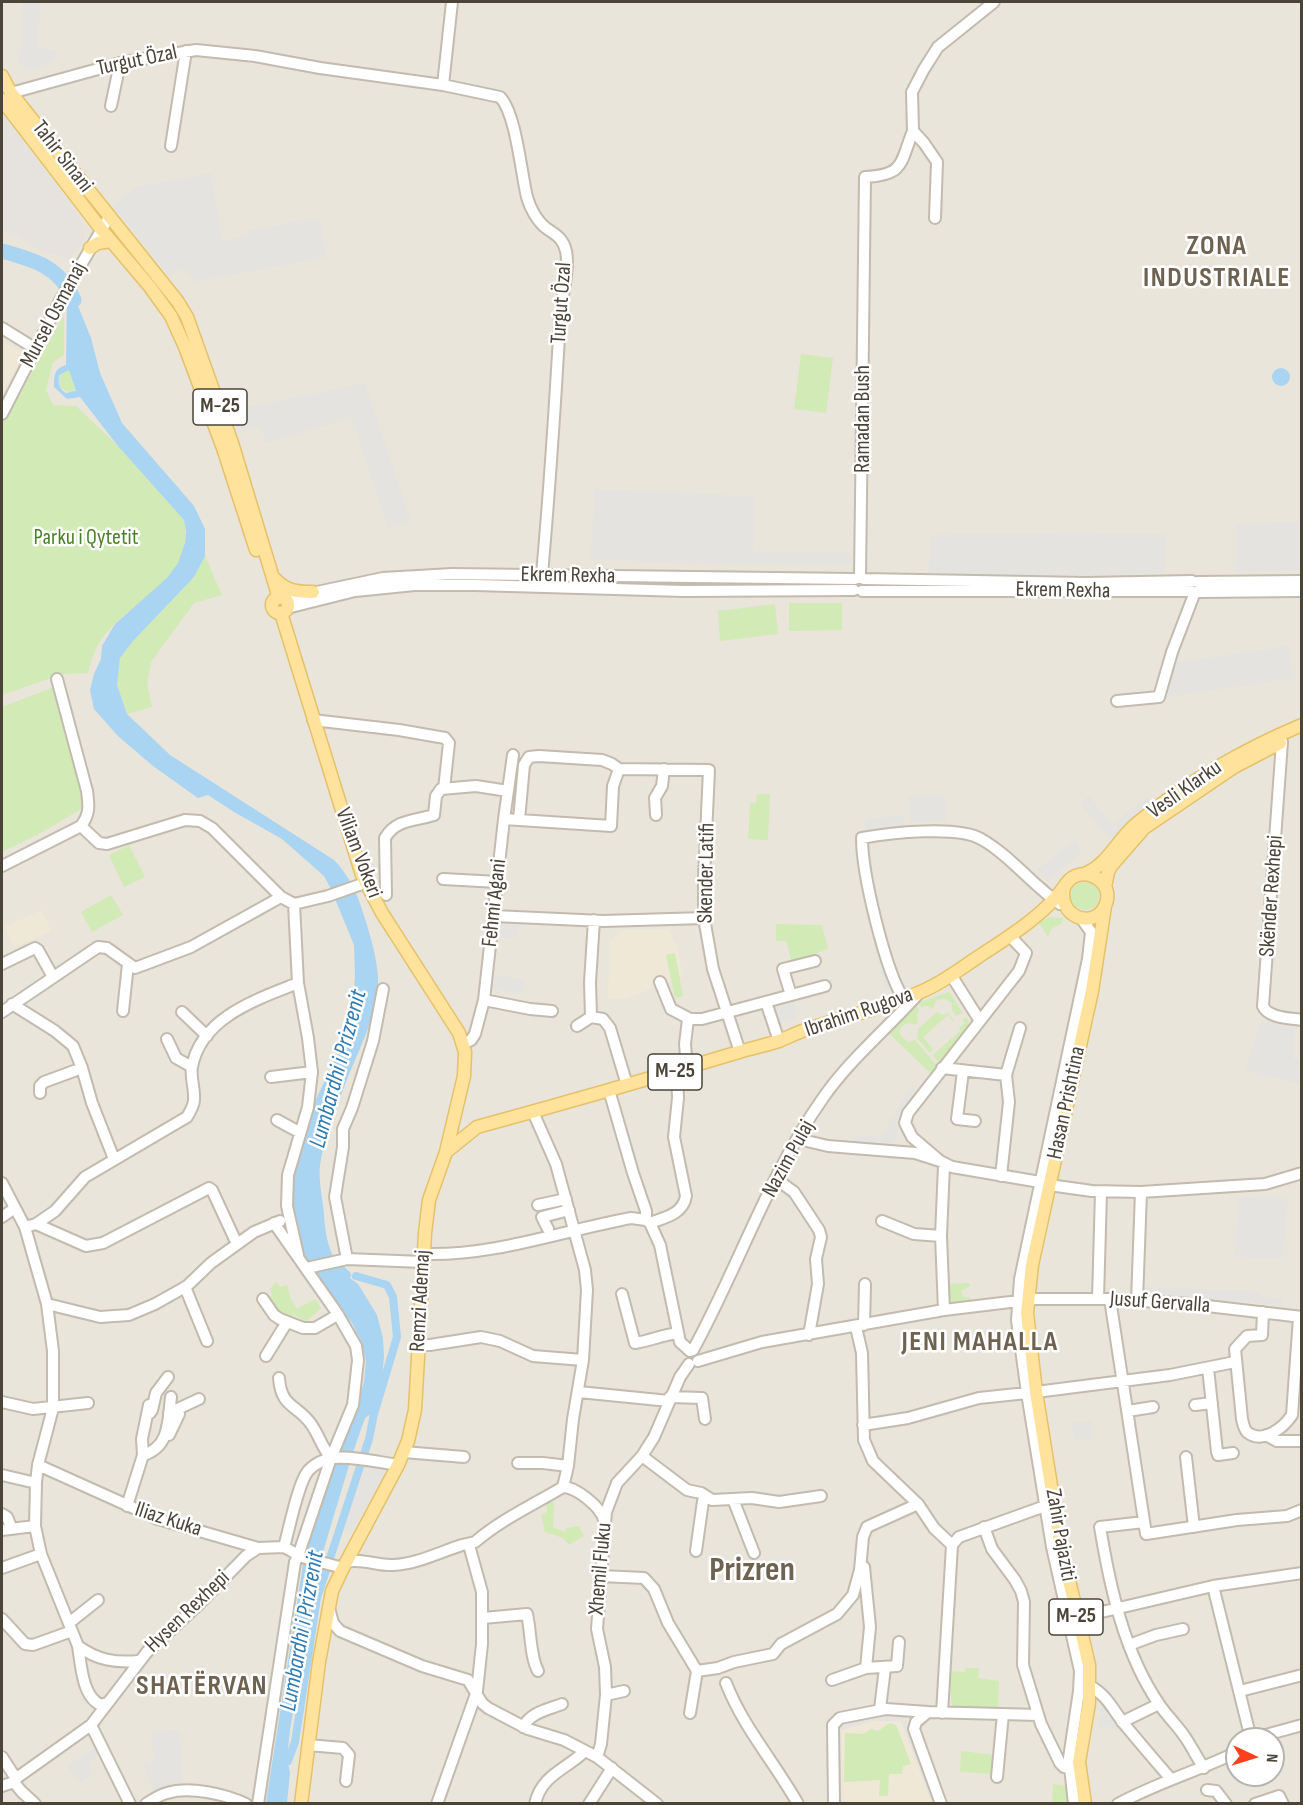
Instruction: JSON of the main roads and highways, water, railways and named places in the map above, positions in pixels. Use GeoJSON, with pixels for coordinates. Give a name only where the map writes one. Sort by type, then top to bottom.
{"type":"FeatureCollection","features":[{"type":"Feature","properties":{"kind":"main road","name":"Tahir Sinani"},"geometry":{"type":"LineString","coordinates":[[2,76],[6,96],[101,229],[123,255]]}},
{"type":"Feature","properties":{"kind":"main road","name":"Tahir Sinani"},"geometry":{"type":"LineString","coordinates":[[6,96],[124,236]]}},
{"type":"Feature","properties":{"kind":"main road","name":"Viliam Vokeri"},"geometry":{"type":"LineString","coordinates":[[124,236],[178,302],[193,330],[232,443],[362,885],[441,1003],[463,1044],[465,1064],[446,1152]]}},
{"type":"Feature","properties":{"kind":"main road"},"geometry":{"type":"LineString","coordinates":[[90,248],[98,243],[111,241]]}},
{"type":"Feature","properties":{"kind":"main road","name":"Viliam Vokeri"},"geometry":{"type":"LineString","coordinates":[[123,255],[171,316],[181,337],[281,604]]}},
{"type":"Feature","properties":{"kind":"main road"},"geometry":{"type":"LineString","coordinates":[[272,575],[287,589],[313,592]]}},
{"type":"Feature","properties":{"kind":"main road","name":"Vesli Klarku"},"geometry":{"type":"LineString","coordinates":[[1084,873],[1100,865],[1123,836],[1137,823],[1227,760],[1257,744],[1302,725]]}},
{"type":"Feature","properties":{"kind":"main road","name":"Vesli Klarku"},"geometry":{"type":"LineString","coordinates":[[1105,886],[1111,866],[1144,828],[1234,767],[1302,734]]}},
{"type":"Feature","properties":{"kind":"main road"},"geometry":{"type":"LineString","coordinates":[[1084,873],[1096,877],[1105,886]]}},
{"type":"Feature","properties":{"kind":"main road","name":"M-25"},"geometry":{"type":"LineString","coordinates":[[1064,888],[1072,878],[1084,873]]}},
{"type":"Feature","properties":{"kind":"main road","name":"M-25"},"geometry":{"type":"LineString","coordinates":[[1105,886],[1107,899],[1105,906]]}},
{"type":"Feature","properties":{"kind":"main road"},"geometry":{"type":"LineString","coordinates":[[1064,888],[1063,898],[1066,907],[1074,916],[1081,918],[1095,916],[1105,906]]}},
{"type":"Feature","properties":{"kind":"main road","name":"Ibrahim Rugova"},"geometry":{"type":"LineString","coordinates":[[446,1152],[477,1127],[779,1041],[919,992],[951,975],[1010,936],[1064,888]]}},
{"type":"Feature","properties":{"kind":"main road","name":"Hasan Prishtina"},"geometry":{"type":"LineString","coordinates":[[1022,1300],[1029,1280],[1045,1184],[1092,991],[1105,906]]}},
{"type":"Feature","properties":{"kind":"main road"},"geometry":{"type":"LineString","coordinates":[[456,1112],[465,1123],[477,1127]]}},
{"type":"Feature","properties":{"kind":"main road","name":"Remzi Ademaj"},"geometry":{"type":"LineString","coordinates":[[301,1803],[328,1605],[340,1564],[404,1452],[415,1410],[423,1258],[429,1200],[446,1152]]}},
{"type":"Feature","properties":{"kind":"main road","name":"Zahir Pajaziti"},"geometry":{"type":"LineString","coordinates":[[1022,1300],[1030,1346],[1032,1393],[1076,1618],[1088,1657],[1090,1686],[1079,1754],[1074,1769],[1085,1803]]}},
{"type":"Feature","properties":{"kind":"water"},"geometry":{"type":"Polygon","coordinates":[[[77,284],[78,306],[91,338],[100,373],[122,423],[194,506],[205,529],[205,556],[194,577],[133,641],[120,658],[117,685],[127,714],[170,755],[334,860],[351,882],[358,898],[377,965],[375,1005],[324,1144],[320,1184],[325,1229],[331,1252],[343,1270],[342,1272],[358,1284],[377,1315],[383,1338],[382,1377],[372,1413],[365,1418],[353,1452],[316,1575],[290,1730],[287,1758],[290,1773],[287,1803],[266,1803],[303,1564],[325,1489],[353,1420],[364,1382],[366,1361],[362,1343],[352,1323],[312,1273],[294,1223],[293,1196],[293,1173],[307,1118],[340,1049],[353,1008],[354,945],[324,876],[282,839],[208,795],[198,798],[153,766],[118,736],[94,709],[90,690],[101,659],[102,646],[115,624],[167,578],[178,563],[186,532],[184,520],[118,446],[80,397],[67,399],[54,387],[56,373],[59,368],[66,365],[67,300],[77,284]],[[69,370],[59,375],[62,390],[66,393],[76,391],[69,370]]]}},
{"type":"Feature","properties":{"kind":"water"},"geometry":{"type":"Polygon","coordinates":[[[1281,368],[1287,371],[1290,377],[1287,383],[1281,386],[1275,383],[1272,377],[1275,371],[1281,368]]]}},
{"type":"Feature","properties":{"kind":"waterway","name":"Lumbardhi i Prizrenit"},"geometry":{"type":"LineString","coordinates":[[2,251],[36,262],[54,272],[74,300]]}},
{"type":"Feature","properties":{"kind":"waterway"},"geometry":{"type":"LineString","coordinates":[[343,1271],[347,1275]]}},
{"type":"Feature","properties":{"kind":"waterway"},"geometry":{"type":"LineString","coordinates":[[288,1761],[295,1742],[317,1598],[369,1439],[397,1337],[393,1297],[387,1285],[356,1276]]}},
{"type":"Feature","properties":{"kind":"district","name":"ZONA INDUSTRIALE"},"geometry":{"type":"Point","coordinates":[1217,263]}},
{"type":"Feature","properties":{"kind":"district","name":"JENI MAHALLA"},"geometry":{"type":"Point","coordinates":[980,1343]}},
{"type":"Feature","properties":{"kind":"district","name":"Prizren"},"geometry":{"type":"Point","coordinates":[752,1571]}},
{"type":"Feature","properties":{"kind":"district","name":"SHATËRVAN"},"geometry":{"type":"Point","coordinates":[202,1687]}},
{"type":"Feature","properties":{"kind":"park label","name":"Parku i Qytetit"},"geometry":{"type":"Point","coordinates":[86,538]}}]}
